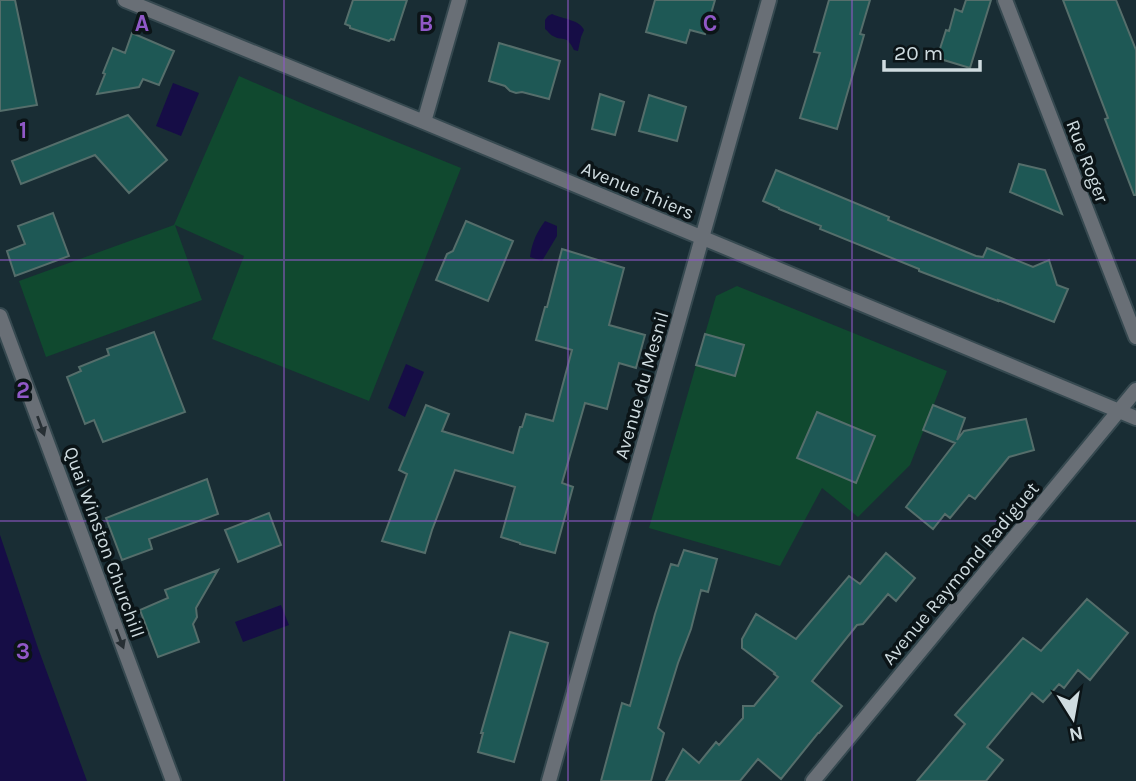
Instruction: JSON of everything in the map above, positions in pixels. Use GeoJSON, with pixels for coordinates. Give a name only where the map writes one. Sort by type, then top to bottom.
{"type":"FeatureCollection","features":[{"type":"Feature","properties":{"kind":"street","name":"Avenue Thiers"},"geometry":{"type":"LineString","coordinates":[[125,0],[1136,418]]}},
{"type":"Feature","properties":{"kind":"street"},"geometry":{"type":"LineString","coordinates":[[424,122],[459,0]]}},
{"type":"Feature","properties":{"kind":"street","name":"Avenue du Mesnil"},"geometry":{"type":"LineString","coordinates":[[549,781],[769,0]]}},
{"type":"Feature","properties":{"kind":"street","name":"Rue Roger"},"geometry":{"type":"LineString","coordinates":[[1005,0],[1136,337]]}},
{"type":"Feature","properties":{"kind":"street","name":"Quai Winston Churchill"},"geometry":{"type":"LineString","coordinates":[[0,316],[173,781]]}},
{"type":"Feature","properties":{"kind":"street","name":"Avenue Raymond Radiguet"},"geometry":{"type":"LineString","coordinates":[[813,781],[1136,390]]}},
{"type":"Feature","properties":{"kind":"green space"},"geometry":{"type":"Polygon","coordinates":[[[239,76],[461,168],[369,401],[212,339],[244,256],[175,225],[202,300],[46,357],[19,281],[174,225],[239,76]]]}},
{"type":"Feature","properties":{"kind":"green space"},"geometry":{"type":"Polygon","coordinates":[[[737,286],[947,371],[910,465],[858,517],[822,488],[780,566],[649,528],[716,296],[737,286]]]}},
{"type":"Feature","properties":{"kind":"shaded area"},"geometry":{"type":"Polygon","coordinates":[[[552,14],[582,27],[584,30],[578,51],[574,50],[567,40],[557,38],[545,29],[545,20],[552,14]]]}},
{"type":"Feature","properties":{"kind":"shaded area"},"geometry":{"type":"Polygon","coordinates":[[[173,83],[199,93],[181,136],[156,126],[173,83]]]}},
{"type":"Feature","properties":{"kind":"shaded area"},"geometry":{"type":"Polygon","coordinates":[[[545,221],[557,226],[557,236],[542,261],[530,257],[535,238],[545,221]]]}},
{"type":"Feature","properties":{"kind":"shaded area"},"geometry":{"type":"Polygon","coordinates":[[[406,364],[424,372],[405,417],[388,408],[406,364]]]}},
{"type":"Feature","properties":{"kind":"shaded area"},"geometry":{"type":"Polygon","coordinates":[[[0,535],[38,648],[87,781],[0,781],[0,535]]]}},
{"type":"Feature","properties":{"kind":"shaded area"},"geometry":{"type":"Polygon","coordinates":[[[281,605],[289,625],[243,642],[235,622],[281,605]]]}},
{"type":"Feature","properties":{"kind":"building"},"geometry":{"type":"Polygon","coordinates":[[[0,0],[15,0],[37,105],[0,111],[0,0]]]}},
{"type":"Feature","properties":{"kind":"building"},"geometry":{"type":"Polygon","coordinates":[[[353,0],[407,0],[394,40],[389,41],[345,24],[353,0]]]}},
{"type":"Feature","properties":{"kind":"building"},"geometry":{"type":"Polygon","coordinates":[[[655,0],[715,0],[705,34],[690,30],[686,43],[646,32],[655,0]]]}},
{"type":"Feature","properties":{"kind":"building"},"geometry":{"type":"Polygon","coordinates":[[[829,0],[870,0],[860,34],[864,35],[837,129],[800,118],[820,53],[814,52],[829,0]]]}},
{"type":"Feature","properties":{"kind":"building"},"geometry":{"type":"Polygon","coordinates":[[[966,0],[991,0],[970,68],[937,58],[955,9],[962,12],[966,0]]]}},
{"type":"Feature","properties":{"kind":"building"},"geometry":{"type":"Polygon","coordinates":[[[1063,0],[1116,0],[1136,50],[1136,195],[1105,119],[1108,118],[1063,0]]]}},
{"type":"Feature","properties":{"kind":"building"},"geometry":{"type":"Polygon","coordinates":[[[132,33],[174,51],[159,85],[143,79],[139,87],[97,94],[113,48],[125,53],[132,33]]]}},
{"type":"Feature","properties":{"kind":"building"},"geometry":{"type":"Polygon","coordinates":[[[499,43],[560,61],[549,99],[516,93],[489,81],[499,43]]]}},
{"type":"Feature","properties":{"kind":"building"},"geometry":{"type":"Polygon","coordinates":[[[600,94],[624,102],[615,135],[592,129],[600,94]]]}},
{"type":"Feature","properties":{"kind":"building"},"geometry":{"type":"Polygon","coordinates":[[[649,95],[686,107],[677,141],[639,131],[649,95]]]}},
{"type":"Feature","properties":{"kind":"building"},"geometry":{"type":"Polygon","coordinates":[[[128,115],[167,160],[129,193],[95,155],[21,184],[12,161],[128,115]]]}},
{"type":"Feature","properties":{"kind":"building"},"geometry":{"type":"Polygon","coordinates":[[[1019,164],[1045,170],[1062,214],[1010,192],[1019,164]]]}},
{"type":"Feature","properties":{"kind":"building"},"geometry":{"type":"Polygon","coordinates":[[[776,170],[976,256],[983,257],[987,248],[1033,267],[1049,260],[1057,285],[1068,289],[1054,322],[919,271],[820,229],[821,226],[763,201],[776,170]]]}},
{"type":"Feature","properties":{"kind":"building"},"geometry":{"type":"Polygon","coordinates":[[[53,213],[69,256],[15,276],[7,251],[25,244],[18,226],[53,213]]]}},
{"type":"Feature","properties":{"kind":"building"},"geometry":{"type":"Polygon","coordinates":[[[466,221],[513,241],[488,301],[436,280],[466,221]]]}},
{"type":"Feature","properties":{"kind":"building"},"geometry":{"type":"Polygon","coordinates":[[[562,249],[624,268],[609,325],[645,335],[636,368],[619,363],[607,409],[585,403],[562,483],[573,487],[555,553],[501,537],[515,487],[455,470],[425,553],[382,541],[407,474],[399,470],[426,405],[449,414],[442,431],[513,453],[526,414],[553,421],[572,350],[536,340],[562,249]]]}},
{"type":"Feature","properties":{"kind":"building"},"geometry":{"type":"Polygon","coordinates":[[[154,332],[185,412],[103,442],[94,420],[85,424],[67,377],[81,371],[79,367],[109,355],[107,349],[154,332]]]}},
{"type":"Feature","properties":{"kind":"building"},"geometry":{"type":"Polygon","coordinates":[[[705,334],[744,345],[735,376],[696,365],[705,334]]]}},
{"type":"Feature","properties":{"kind":"building"},"geometry":{"type":"Polygon","coordinates":[[[933,405],[965,418],[957,440],[964,431],[1026,419],[1034,450],[1009,457],[975,499],[969,495],[950,518],[945,514],[933,529],[906,507],[955,443],[923,430],[933,405]]]}},
{"type":"Feature","properties":{"kind":"building"},"geometry":{"type":"Polygon","coordinates":[[[817,412],[875,436],[856,483],[797,458],[817,412]]]}},
{"type":"Feature","properties":{"kind":"building"},"geometry":{"type":"Polygon","coordinates":[[[207,479],[218,514],[149,539],[152,549],[122,560],[106,518],[207,479]]]}},
{"type":"Feature","properties":{"kind":"building"},"geometry":{"type":"Polygon","coordinates":[[[269,513],[281,545],[238,562],[225,530],[269,513]]]}},
{"type":"Feature","properties":{"kind":"building"},"geometry":{"type":"Polygon","coordinates":[[[684,550],[717,559],[708,592],[701,590],[658,728],[664,733],[651,781],[601,781],[622,703],[630,706],[671,564],[678,566],[684,550]]]}},
{"type":"Feature","properties":{"kind":"building"},"geometry":{"type":"Polygon","coordinates":[[[886,553],[915,578],[896,601],[888,594],[863,624],[857,625],[812,681],[842,706],[781,779],[758,759],[740,781],[666,781],[683,749],[699,763],[716,742],[719,745],[743,718],[743,706],[754,706],[778,677],[742,648],[742,639],[756,614],[796,639],[849,576],[860,584],[886,553]]]}},
{"type":"Feature","properties":{"kind":"building"},"geometry":{"type":"Polygon","coordinates":[[[218,570],[196,608],[197,617],[193,624],[199,642],[158,657],[140,610],[168,598],[165,590],[218,570]]]}},
{"type":"Feature","properties":{"kind":"building"},"geometry":{"type":"Polygon","coordinates":[[[1087,599],[1128,633],[1090,680],[1078,670],[1064,688],[1059,684],[1043,702],[1032,693],[987,747],[1003,760],[986,781],[917,781],[965,724],[955,715],[1023,638],[1041,651],[1087,599]]]}},
{"type":"Feature","properties":{"kind":"building"},"geometry":{"type":"Polygon","coordinates":[[[510,632],[548,643],[514,762],[478,752],[510,632]]]}}]}
